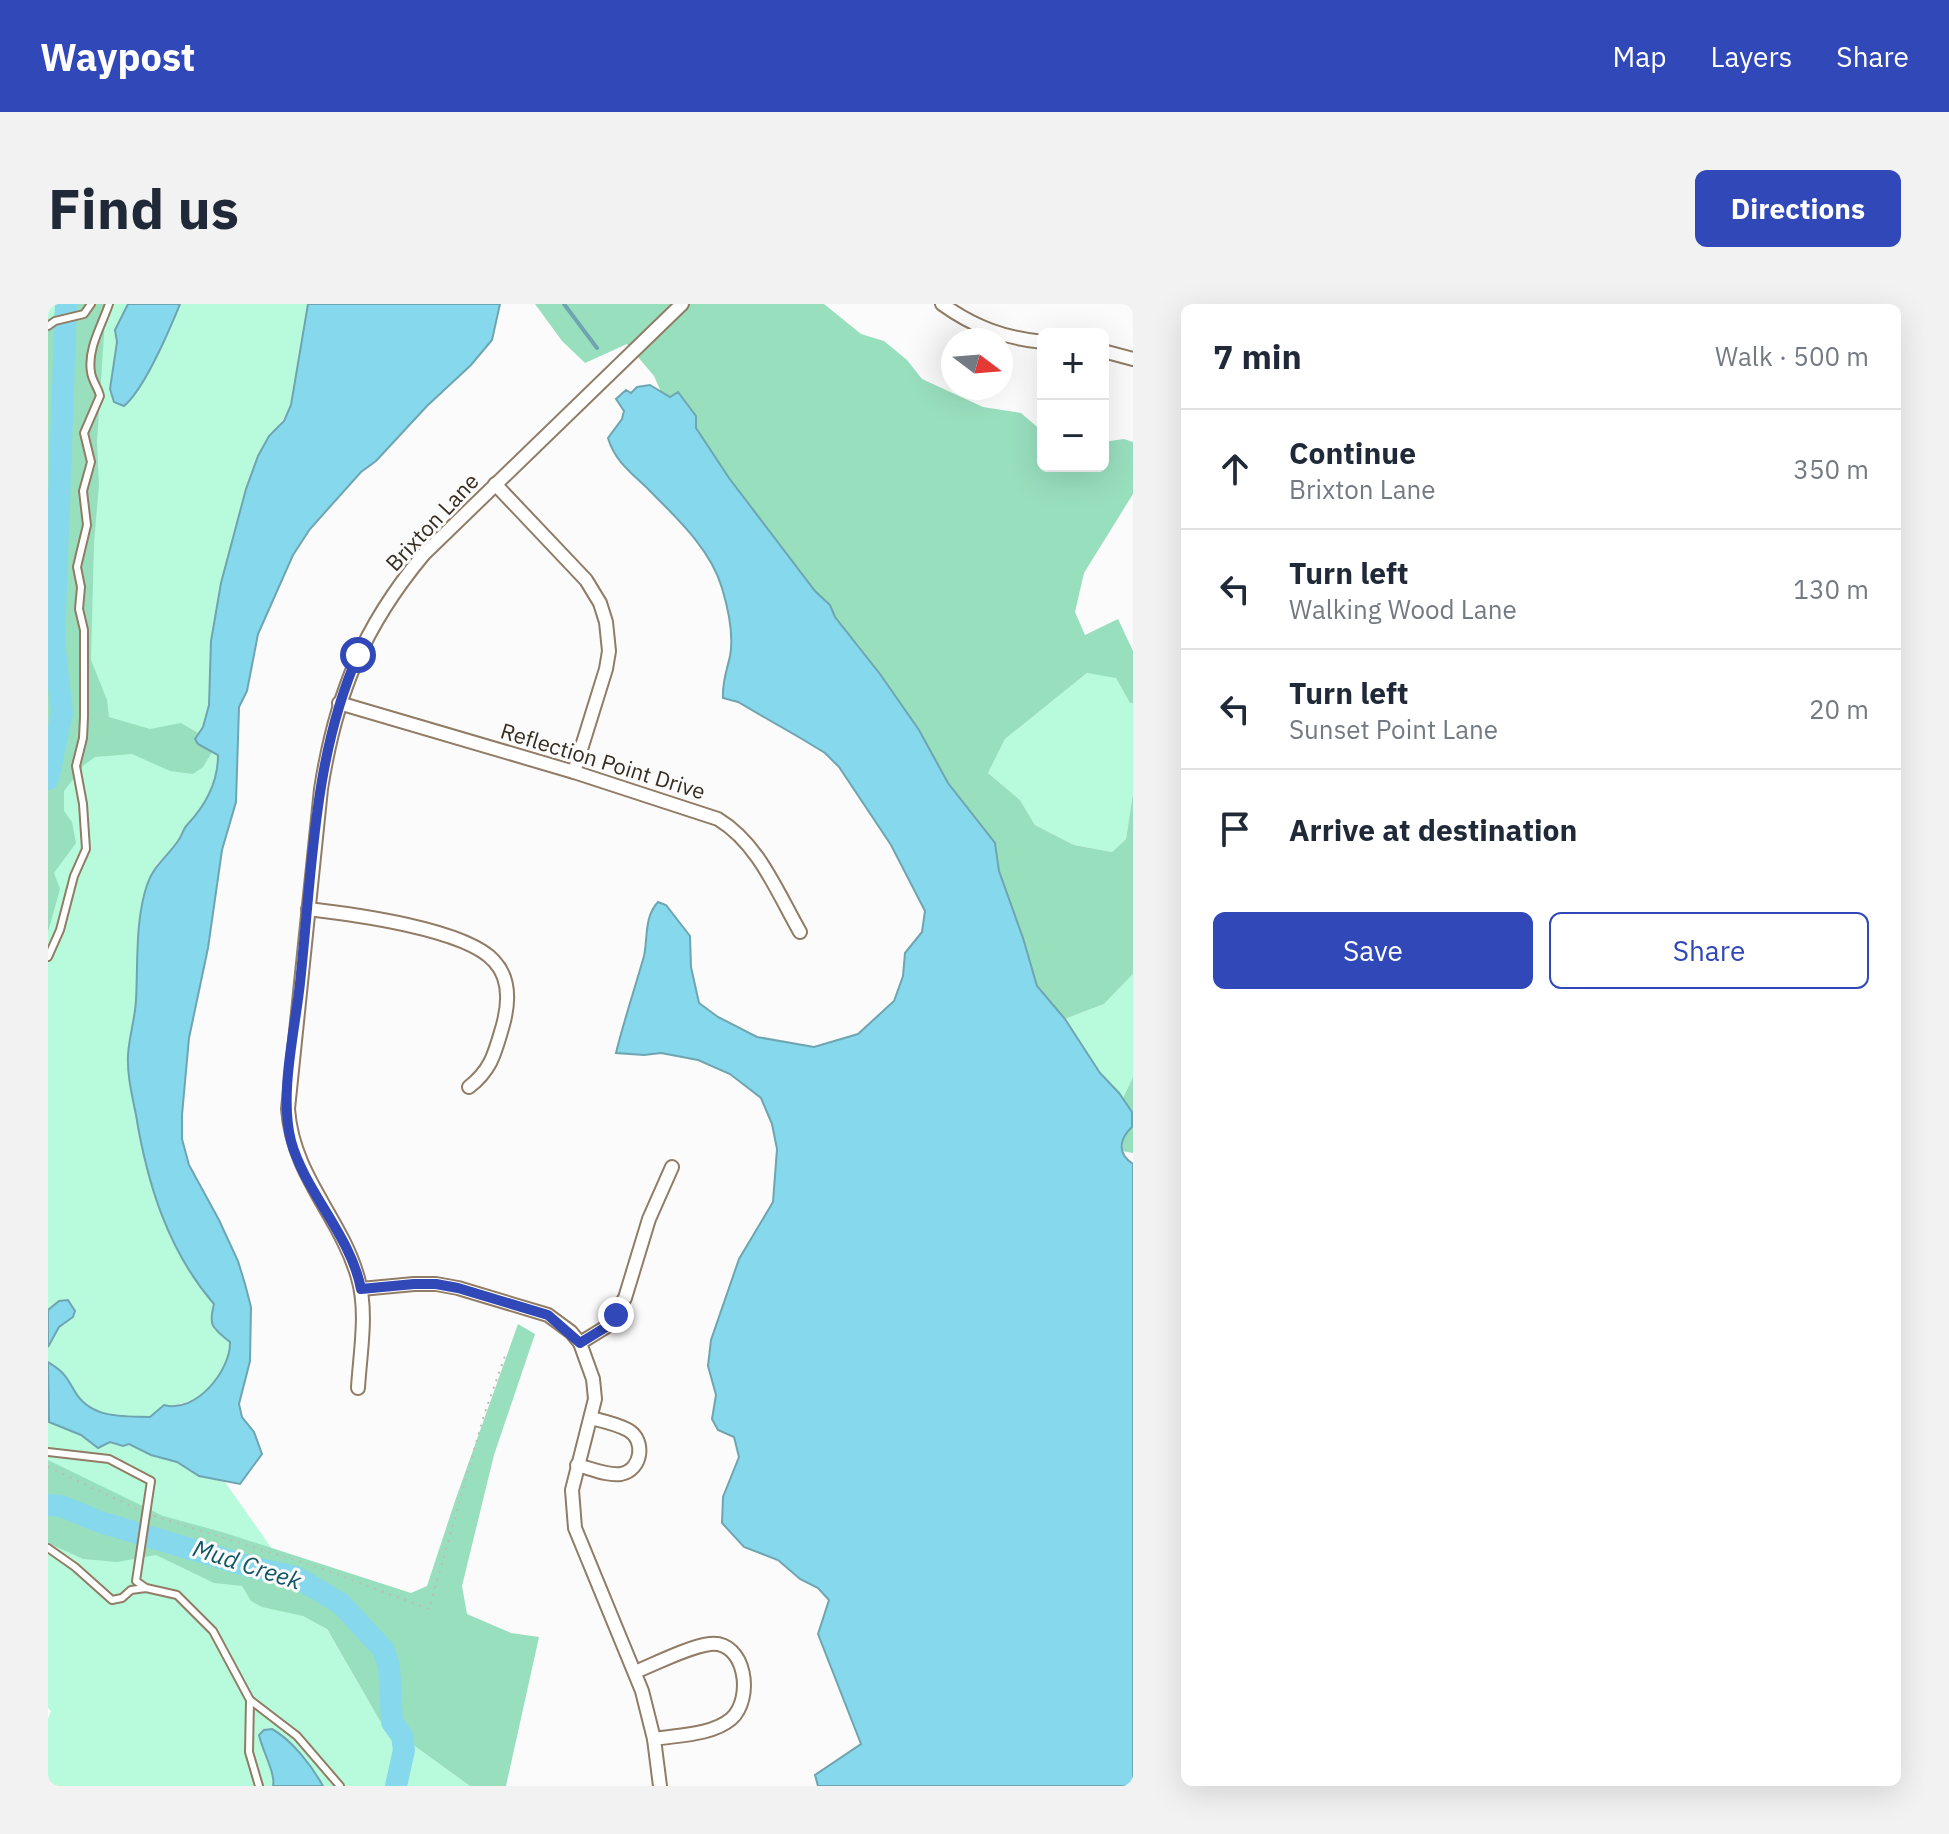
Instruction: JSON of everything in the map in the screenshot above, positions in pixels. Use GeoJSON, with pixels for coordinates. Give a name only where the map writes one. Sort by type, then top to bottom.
{"type":"FeatureCollection","features":[{"type":"Feature","properties":{"kind":"street","name":"Brixton Lane"},"geometry":{"type":"LineString","coordinates":[[358,1388],[361,1289],[350,1256],[299,1159],[289,1128],[288,1086],[308,909],[329,738],[339,703],[358,655],[401,582],[424,554],[682,304]]}},
{"type":"Feature","properties":{"kind":"street"},"geometry":{"type":"LineString","coordinates":[[942,304],[962,319],[1000,336],[1037,341]]}},
{"type":"Feature","properties":{"kind":"street"},"geometry":{"type":"LineString","coordinates":[[1109,353],[1133,359]]}},
{"type":"Feature","properties":{"kind":"street"},"geometry":{"type":"LineString","coordinates":[[495,484],[586,580],[600,603],[606,622],[609,651],[606,669],[574,772]]}},
{"type":"Feature","properties":{"kind":"street","name":"Reflection Point Drive"},"geometry":{"type":"LineString","coordinates":[[339,703],[698,810],[730,826],[759,859],[800,932]]}},
{"type":"Feature","properties":{"kind":"street"},"geometry":{"type":"LineString","coordinates":[[308,909],[390,920],[471,945],[493,960],[504,977],[507,1009],[488,1070],[469,1087]]}},
{"type":"Feature","properties":{"kind":"street"},"geometry":{"type":"LineString","coordinates":[[580,1343],[606,1327],[625,1298],[649,1219],[672,1167]]}},
{"type":"Feature","properties":{"kind":"street"},"geometry":{"type":"LineString","coordinates":[[361,1289],[414,1284],[458,1288],[548,1315],[580,1343],[593,1379],[595,1399],[572,1490],[575,1528],[635,1672],[654,1739],[660,1786]]}},
{"type":"Feature","properties":{"kind":"street"},"geometry":{"type":"LineString","coordinates":[[577,1465],[619,1474],[630,1470],[638,1460],[639,1443],[635,1436],[621,1427],[591,1418]]}},
{"type":"Feature","properties":{"kind":"street"},"geometry":{"type":"LineString","coordinates":[[635,1672],[711,1644],[726,1647],[742,1670],[743,1704],[731,1719],[716,1728],[654,1739]]}},
{"type":"Feature","properties":{"kind":"lane"},"geometry":{"type":"LineString","coordinates":[[51,323],[80,316],[91,304]]}},
{"type":"Feature","properties":{"kind":"lane"},"geometry":{"type":"LineString","coordinates":[[48,957],[60,930],[70,886],[86,849],[83,804],[76,766],[84,717],[84,630],[79,609],[81,587],[77,567],[87,525],[83,491],[91,462],[84,433],[100,396],[92,377],[93,343],[109,304]]}},
{"type":"Feature","properties":{"kind":"lane"},"geometry":{"type":"LineString","coordinates":[[48,1452],[109,1459],[151,1483],[136,1581],[131,1590],[118,1600],[108,1598],[75,1567],[48,1548]]}},
{"type":"Feature","properties":{"kind":"lane"},"geometry":{"type":"LineString","coordinates":[[136,1581],[146,1588]]}},
{"type":"Feature","properties":{"kind":"lane"},"geometry":{"type":"LineString","coordinates":[[131,1590],[146,1588],[177,1595],[213,1631],[250,1700],[297,1736],[340,1786]]}},
{"type":"Feature","properties":{"kind":"lane"},"geometry":{"type":"LineString","coordinates":[[250,1700],[250,1760],[259,1786]]}},
{"type":"Feature","properties":{"kind":"lane"},"geometry":{"type":"LineString","coordinates":[[249,1721],[254,1711],[263,1709]]}},
{"type":"Feature","properties":{"kind":"path"},"geometry":{"type":"LineString","coordinates":[[48,1467],[147,1517],[344,1576],[429,1609],[484,1415],[505,1356]]}},
{"type":"Feature","properties":{"kind":"green space"},"geometry":{"type":"Polygon","coordinates":[[[48,304],[308,304],[291,405],[254,464],[214,625],[211,697],[198,733],[218,755],[218,765],[205,805],[195,820],[186,826],[179,841],[156,865],[146,887],[138,944],[136,1004],[128,1054],[145,1164],[155,1197],[214,1304],[213,1329],[230,1342],[223,1369],[205,1392],[189,1401],[159,1410],[150,1417],[97,1411],[81,1399],[63,1374],[48,1362],[48,304]]]}},
{"type":"Feature","properties":{"kind":"green space"},"geometry":{"type":"Polygon","coordinates":[[[58,304],[106,304],[97,442],[99,485],[91,660],[107,700],[109,717],[150,729],[181,723],[198,733],[195,739],[198,744],[212,752],[203,767],[193,774],[170,771],[132,754],[95,757],[84,765],[64,791],[64,811],[72,822],[76,843],[54,873],[60,889],[48,932],[48,331],[58,304]]]}},
{"type":"Feature","properties":{"kind":"green space"},"geometry":{"type":"Polygon","coordinates":[[[535,304],[824,304],[861,334],[884,341],[907,360],[922,379],[941,388],[941,400],[968,400],[983,407],[1021,413],[1037,427],[1037,472],[1109,472],[1109,441],[1124,439],[1133,442],[1133,494],[1084,573],[1075,612],[1085,635],[1118,619],[1133,651],[1133,703],[1130,703],[1116,678],[1087,673],[1005,739],[988,773],[1020,800],[1035,825],[1074,845],[1112,852],[1126,839],[1133,793],[1133,974],[1104,1004],[1065,1019],[1037,986],[999,871],[995,843],[948,783],[919,730],[859,646],[834,617],[830,605],[815,591],[729,478],[696,428],[695,416],[678,393],[671,397],[661,392],[654,376],[627,344],[585,363],[562,341],[535,304]]]}},
{"type":"Feature","properties":{"kind":"green space"},"geometry":{"type":"Polygon","coordinates":[[[1087,673],[1116,677],[1130,703],[1133,703],[1133,793],[1126,839],[1112,852],[1074,845],[1035,825],[1020,800],[988,773],[1005,739],[1087,673]]]}},
{"type":"Feature","properties":{"kind":"green space"},"geometry":{"type":"Polygon","coordinates":[[[1133,974],[1133,1077],[1123,1098],[1100,1073],[1065,1019],[1104,1004],[1133,974]]]}},
{"type":"Feature","properties":{"kind":"green space"},"geometry":{"type":"Polygon","coordinates":[[[1133,1077],[1133,1153],[1122,1151],[1123,1135],[1132,1127],[1132,1111],[1123,1098],[1133,1077]]]}},
{"type":"Feature","properties":{"kind":"green space"},"geometry":{"type":"Polygon","coordinates":[[[518,1324],[535,1334],[494,1455],[462,1586],[467,1614],[511,1633],[539,1637],[506,1786],[470,1786],[380,1721],[327,1629],[303,1616],[262,1607],[251,1601],[242,1586],[214,1583],[156,1555],[117,1562],[83,1559],[48,1543],[48,1460],[163,1516],[411,1593],[427,1586],[518,1324]]]}},
{"type":"Feature","properties":{"kind":"green space"},"geometry":{"type":"Polygon","coordinates":[[[48,1420],[81,1435],[98,1448],[110,1442],[138,1447],[151,1455],[177,1462],[199,1476],[225,1482],[318,1614],[380,1721],[470,1786],[48,1786],[48,1719],[51,1711],[48,1708],[48,1420]]]}},
{"type":"Feature","properties":{"kind":"water"},"geometry":{"type":"Polygon","coordinates":[[[128,304],[180,304],[148,373],[124,406],[114,402],[110,389],[117,342],[115,330],[128,304]]]}},
{"type":"Feature","properties":{"kind":"water"},"geometry":{"type":"Polygon","coordinates":[[[308,304],[500,304],[492,340],[376,461],[361,472],[310,529],[293,555],[258,634],[247,691],[239,707],[236,802],[222,850],[208,948],[189,1038],[182,1139],[189,1165],[238,1261],[251,1307],[250,1361],[239,1404],[242,1417],[254,1432],[262,1454],[240,1484],[199,1476],[177,1462],[151,1455],[129,1444],[123,1446],[110,1442],[98,1448],[81,1435],[49,1422],[48,1362],[64,1374],[81,1399],[97,1411],[150,1417],[164,1405],[188,1403],[199,1396],[218,1377],[229,1353],[230,1342],[212,1322],[214,1304],[184,1262],[153,1191],[131,1092],[128,1055],[143,899],[153,872],[205,802],[216,776],[218,755],[195,739],[203,727],[209,705],[211,641],[221,583],[258,456],[269,436],[284,421],[291,405],[308,304]]]}},
{"type":"Feature","properties":{"kind":"water"},"geometry":{"type":"Polygon","coordinates":[[[650,385],[670,397],[678,392],[696,416],[696,428],[729,478],[815,591],[830,605],[835,617],[919,730],[948,783],[995,843],[999,871],[1037,986],[1065,1019],[1100,1073],[1132,1112],[1132,1127],[1124,1136],[1122,1151],[1133,1164],[1133,1786],[818,1786],[815,1775],[861,1744],[818,1634],[829,1600],[818,1588],[800,1579],[778,1560],[744,1547],[722,1523],[723,1497],[739,1457],[734,1437],[718,1430],[712,1419],[716,1395],[708,1366],[711,1340],[739,1259],[773,1202],[777,1149],[772,1124],[761,1098],[730,1074],[698,1060],[661,1053],[616,1053],[644,956],[650,914],[658,902],[666,905],[690,936],[691,967],[699,1003],[718,1017],[757,1037],[814,1047],[858,1034],[894,1001],[903,976],[905,953],[922,932],[925,911],[891,845],[839,767],[825,753],[802,739],[738,702],[723,698],[731,639],[730,622],[717,574],[692,535],[620,461],[608,438],[624,411],[616,399],[626,390],[631,393],[637,387],[650,385]]]}},
{"type":"Feature","properties":{"kind":"water"},"geometry":{"type":"Polygon","coordinates":[[[68,1300],[75,1311],[73,1317],[59,1327],[48,1347],[48,1310],[59,1301],[68,1300]]]}},
{"type":"Feature","properties":{"kind":"water"},"geometry":{"type":"Polygon","coordinates":[[[272,1729],[301,1754],[323,1786],[273,1786],[259,1735],[264,1730],[272,1729]]]}},
{"type":"Feature","properties":{"kind":"waterway","name":"Mud Creek"},"geometry":{"type":"LineString","coordinates":[[48,779],[62,713],[54,642],[66,304]]}},
{"type":"Feature","properties":{"kind":"waterway"},"geometry":{"type":"LineString","coordinates":[[564,304],[597,348]]}},
{"type":"Feature","properties":{"kind":"waterway","name":"Mud Creek"},"geometry":{"type":"LineString","coordinates":[[48,1505],[61,1506],[100,1522],[251,1567],[296,1577],[340,1603],[383,1649],[389,1666],[392,1722],[402,1736],[404,1750],[396,1786]]}},
{"type":"Feature","properties":{"kind":"route"},"geometry":{"type":"LineString","coordinates":[[358,655],[329,738],[321,789],[288,1086],[292,1142],[350,1256],[361,1289],[414,1284],[458,1288],[548,1315],[580,1343],[606,1327],[616,1315]]}}]}
